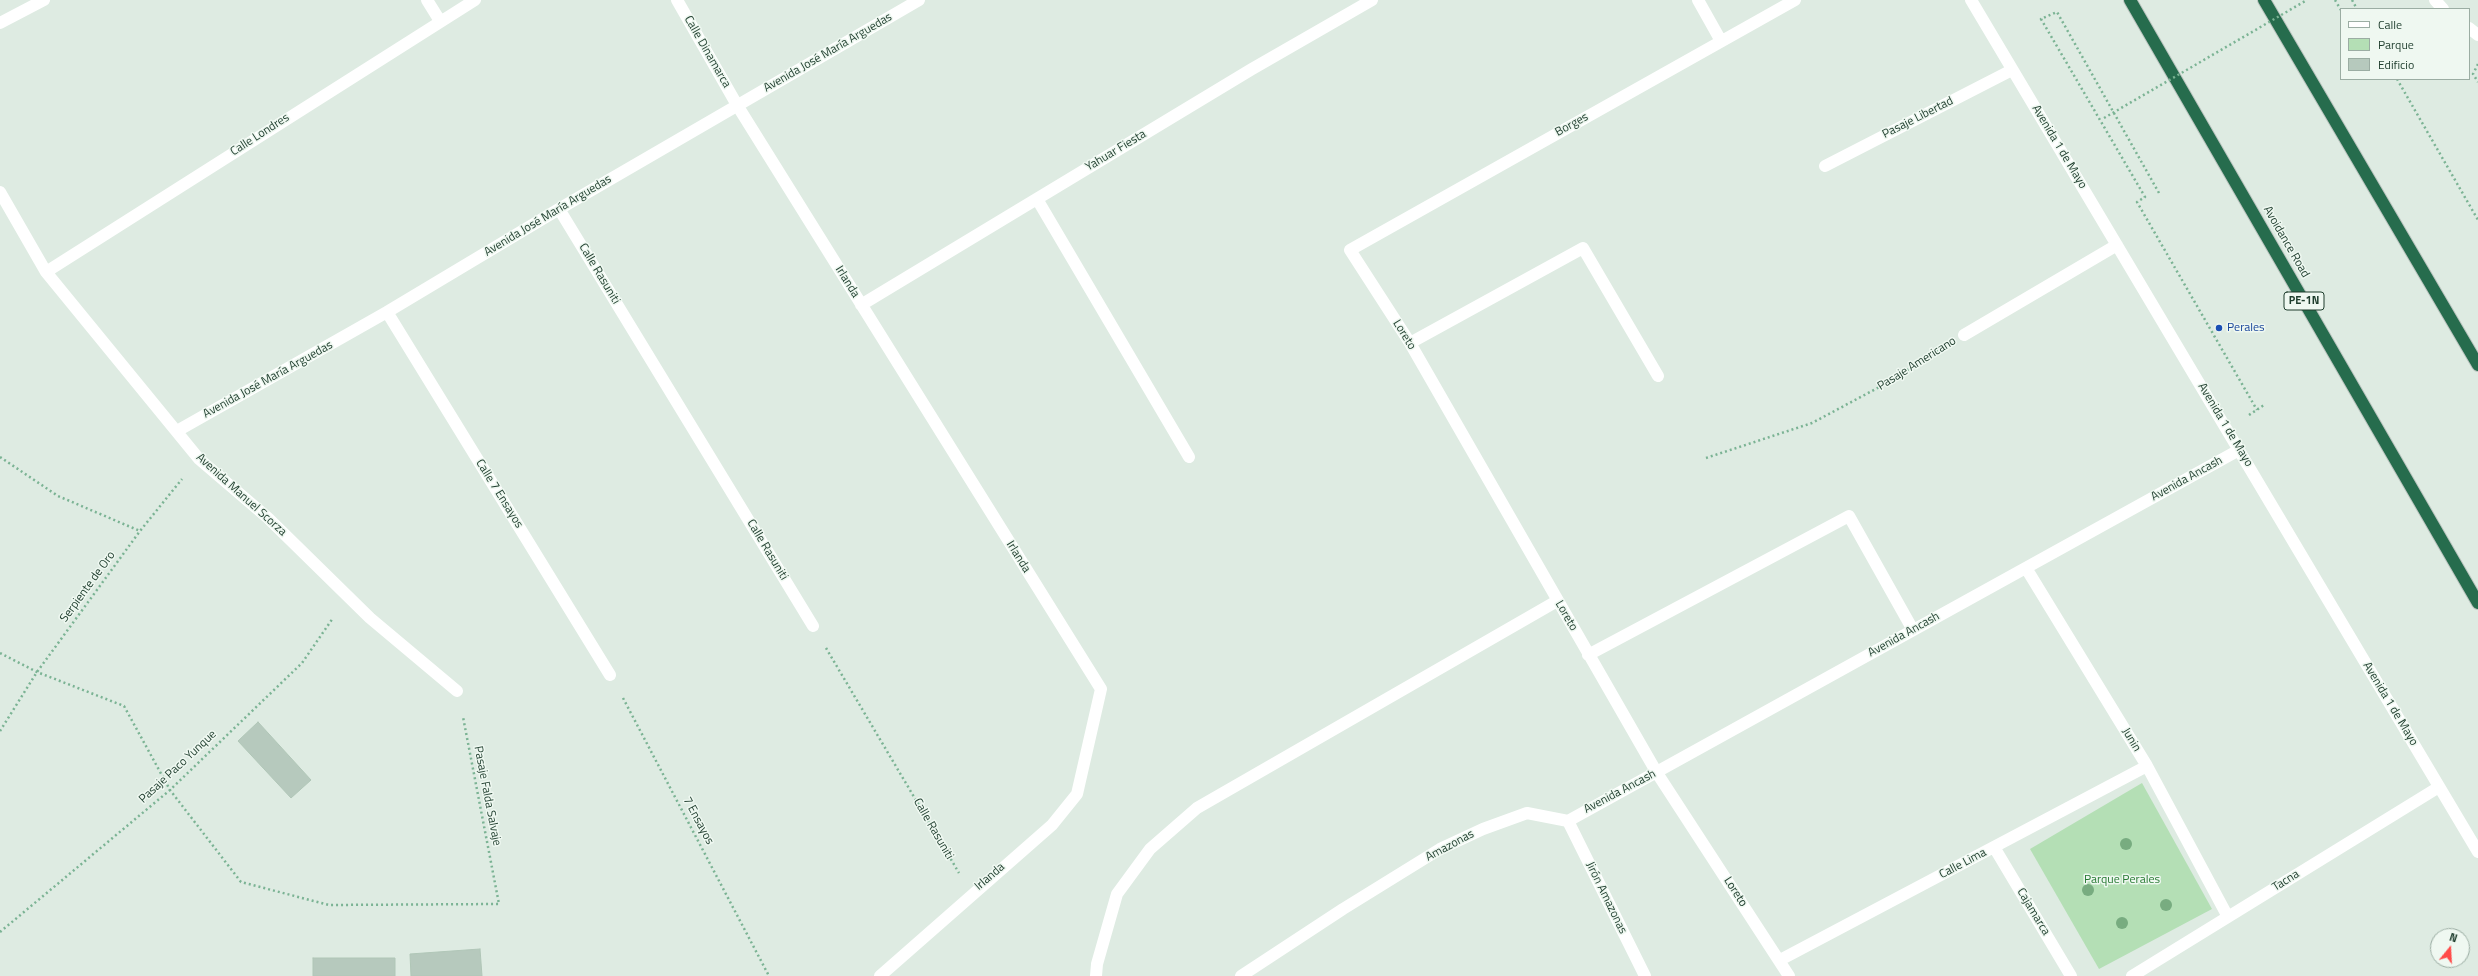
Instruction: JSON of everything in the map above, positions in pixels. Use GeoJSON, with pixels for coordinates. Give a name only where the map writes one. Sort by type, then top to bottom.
{"type":"FeatureCollection","features":[{"type":"Feature","properties":{"kind":"highway","name":"Avoidance Road"},"geometry":{"type":"LineString","coordinates":[[2130,0],[2478,603]]}},
{"type":"Feature","properties":{"kind":"highway"},"geometry":{"type":"LineString","coordinates":[[2264,0],[2478,365]]}},
{"type":"Feature","properties":{"kind":"street"},"geometry":{"type":"LineString","coordinates":[[0,23],[44,0]]}},
{"type":"Feature","properties":{"kind":"street"},"geometry":{"type":"LineString","coordinates":[[427,0],[440,21]]}},
{"type":"Feature","properties":{"kind":"street","name":"Calle Londres"},"geometry":{"type":"LineString","coordinates":[[46,272],[475,0]]}},
{"type":"Feature","properties":{"kind":"street","name":"Calle Dinamarca"},"geometry":{"type":"LineString","coordinates":[[677,0],[737,105]]}},
{"type":"Feature","properties":{"kind":"street","name":"Avenida José María Arguedas"},"geometry":{"type":"LineString","coordinates":[[177,432],[387,312],[559,209],[919,0]]}},
{"type":"Feature","properties":{"kind":"street","name":"Yahuar Fiesta"},"geometry":{"type":"LineString","coordinates":[[861,305],[1252,69],[1372,0]]}},
{"type":"Feature","properties":{"kind":"street"},"geometry":{"type":"LineString","coordinates":[[1698,0],[1721,41]]}},
{"type":"Feature","properties":{"kind":"street","name":"Borges"},"geometry":{"type":"LineString","coordinates":[[1350,250],[1795,0]]}},
{"type":"Feature","properties":{"kind":"street","name":"Avenida 1 de Mayo"},"geometry":{"type":"LineString","coordinates":[[1971,0],[2478,852]]}},
{"type":"Feature","properties":{"kind":"street"},"geometry":{"type":"LineString","coordinates":[[2435,0],[2442,8]]}},
{"type":"Feature","properties":{"kind":"street"},"geometry":{"type":"LineString","coordinates":[[2470,29],[2478,35]]}},
{"type":"Feature","properties":{"kind":"street","name":"Pasaje Libertad"},"geometry":{"type":"LineString","coordinates":[[1825,166],[2012,70]]}},
{"type":"Feature","properties":{"kind":"street","name":"Irlanda"},"geometry":{"type":"LineString","coordinates":[[737,105],[1101,689],[1077,794],[1052,825],[971,894],[880,976]]}},
{"type":"Feature","properties":{"kind":"street","name":"Avenida Manuel Scorza"},"geometry":{"type":"LineString","coordinates":[[0,192],[46,272],[199,459],[268,518],[370,618],[458,691]]}},
{"type":"Feature","properties":{"kind":"street"},"geometry":{"type":"LineString","coordinates":[[1037,199],[1189,456]]}},
{"type":"Feature","properties":{"kind":"street","name":"Calle Rasuniti"},"geometry":{"type":"LineString","coordinates":[[559,209],[813,626]]}},
{"type":"Feature","properties":{"kind":"street","name":"Pasaje Americano"},"geometry":{"type":"LineString","coordinates":[[1964,335],[2117,245]]}},
{"type":"Feature","properties":{"kind":"street"},"geometry":{"type":"LineString","coordinates":[[1410,344],[1583,248],[1658,376]]}},
{"type":"Feature","properties":{"kind":"street","name":"Loreto"},"geometry":{"type":"LineString","coordinates":[[1350,250],[1410,344],[1657,773],[1790,976]]}},
{"type":"Feature","properties":{"kind":"street","name":"Calle 7 Ensayos"},"geometry":{"type":"LineString","coordinates":[[387,312],[610,675]]}},
{"type":"Feature","properties":{"kind":"street","name":"Avenida Ancash"},"geometry":{"type":"LineString","coordinates":[[1568,821],[2239,450]]}},
{"type":"Feature","properties":{"kind":"street"},"geometry":{"type":"LineString","coordinates":[[1588,655],[1849,516],[1913,630]]}},
{"type":"Feature","properties":{"kind":"street","name":"Junin"},"geometry":{"type":"LineString","coordinates":[[2026,568],[2147,766],[2228,917]]}},
{"type":"Feature","properties":{"kind":"street"},"geometry":{"type":"LineString","coordinates":[[1096,976],[1097,964],[1117,894],[1150,849],[1197,808],[1557,601]]}},
{"type":"Feature","properties":{"kind":"street","name":"Calle Lima"},"geometry":{"type":"LineString","coordinates":[[1780,960],[2147,766]]}},
{"type":"Feature","properties":{"kind":"street","name":"Tacna"},"geometry":{"type":"LineString","coordinates":[[2132,976],[2440,786]]}},
{"type":"Feature","properties":{"kind":"street","name":"Amazonas"},"geometry":{"type":"LineString","coordinates":[[1241,976],[1342,909],[1440,849],[1483,828],[1527,813],[1568,821]]}},
{"type":"Feature","properties":{"kind":"street","name":"Jirón Amazonas"},"geometry":{"type":"LineString","coordinates":[[1568,821],[1645,976]]}},
{"type":"Feature","properties":{"kind":"street","name":"Cajamarca"},"geometry":{"type":"LineString","coordinates":[[1994,847],[2071,976]]}},
{"type":"Feature","properties":{"kind":"path"},"geometry":{"type":"LineString","coordinates":[[2103,119],[2307,0]]}},
{"type":"Feature","properties":{"kind":"path"},"geometry":{"type":"LineString","coordinates":[[2159,194],[2057,12],[2041,19],[2103,119],[2145,198],[2137,202],[2257,410]]}},
{"type":"Feature","properties":{"kind":"path"},"geometry":{"type":"LineString","coordinates":[[2478,64],[2473,74],[2478,82]]}},
{"type":"Feature","properties":{"kind":"path"},"geometry":{"type":"LineString","coordinates":[[2398,80],[2478,220]]}},
{"type":"Feature","properties":{"kind":"path","name":"Pasaje Americano"},"geometry":{"type":"LineString","coordinates":[[1706,458],[1812,423],[1885,384],[1964,335]]}},
{"type":"Feature","properties":{"kind":"path"},"geometry":{"type":"LineString","coordinates":[[0,457],[58,496],[140,531]]}},
{"type":"Feature","properties":{"kind":"path","name":"Serpiente de Oro"},"geometry":{"type":"LineString","coordinates":[[0,731],[37,672],[140,531],[199,459]]}},
{"type":"Feature","properties":{"kind":"path","name":"Pasaje Paco Yunque"},"geometry":{"type":"LineString","coordinates":[[0,932],[170,790],[302,663],[348,596]]}},
{"type":"Feature","properties":{"kind":"path","name":"Calle Rasuniti"},"geometry":{"type":"LineString","coordinates":[[813,626],[971,894]]}},
{"type":"Feature","properties":{"kind":"path"},"geometry":{"type":"LineString","coordinates":[[0,653],[37,672],[124,706],[170,790]]}},
{"type":"Feature","properties":{"kind":"path","name":"7 Ensayos"},"geometry":{"type":"LineString","coordinates":[[610,675],[769,976]]}},
{"type":"Feature","properties":{"kind":"path","name":"Pasaje Falda Salvaje"},"geometry":{"type":"LineString","coordinates":[[170,790],[241,882],[329,905],[499,904],[458,691]]}},
{"type":"Feature","properties":{"kind":"green space","name":"Parque Perales"},"geometry":{"type":"Polygon","coordinates":[[[2142,783],[2212,909],[2099,969],[2030,849],[2142,783]]]}},
{"type":"Feature","properties":{"kind":"building"},"geometry":{"type":"Polygon","coordinates":[[[258,722],[311,780],[291,798],[238,741],[258,722]]]}},
{"type":"Feature","properties":{"kind":"building"},"geometry":{"type":"Polygon","coordinates":[[[480,949],[482,976],[411,976],[410,954],[480,949]]]}},
{"type":"Feature","properties":{"kind":"building"},"geometry":{"type":"Polygon","coordinates":[[[313,958],[395,958],[395,976],[313,976],[313,958]]]}},
{"type":"Feature","properties":{"kind":"place","name":"Perales"},"geometry":{"type":"Point","coordinates":[2219,328]}}]}
